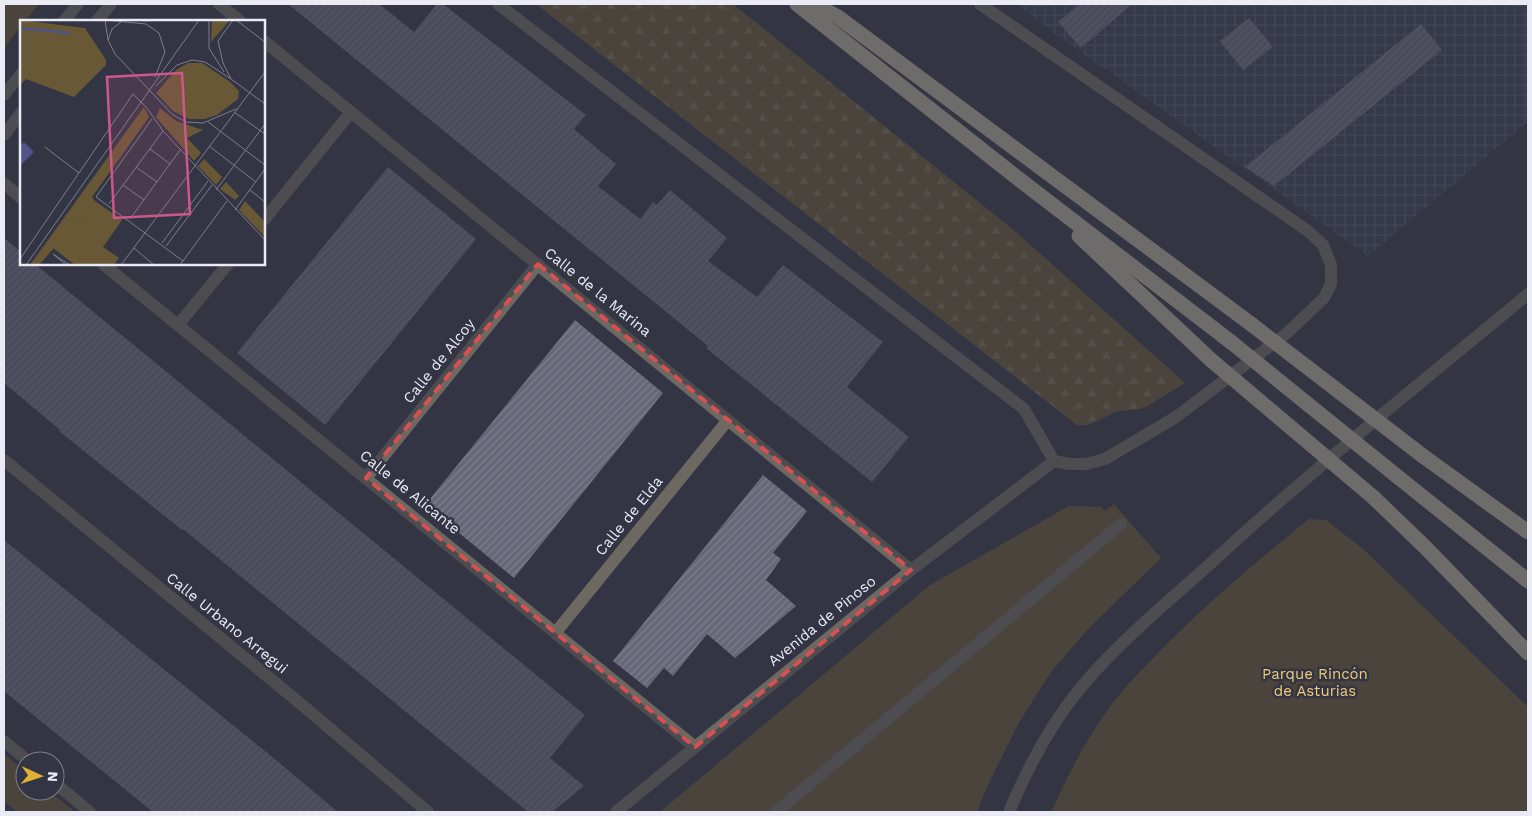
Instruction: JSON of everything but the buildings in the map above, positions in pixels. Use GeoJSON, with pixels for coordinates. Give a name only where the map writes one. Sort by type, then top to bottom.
{"type":"FeatureCollection","features":[{"type":"Feature","properties":{"kind":"highway"},"geometry":{"type":"LineString","coordinates":[[797,4],[1020,180],[1231,342],[1528,581]]}},
{"type":"Feature","properties":{"kind":"highway"},"geometry":{"type":"LineString","coordinates":[[814,4],[838,16],[1251,324],[1423,456],[1528,532]]}},
{"type":"Feature","properties":{"kind":"highway"},"geometry":{"type":"LineString","coordinates":[[1020,180],[1211,360],[1374,497],[1528,653]]}},
{"type":"Feature","properties":{"kind":"street"},"geometry":{"type":"LineString","coordinates":[[65,20],[78,4]]}},
{"type":"Feature","properties":{"kind":"street"},"geometry":{"type":"LineString","coordinates":[[98,20],[111,4]]}},
{"type":"Feature","properties":{"kind":"street"},"geometry":{"type":"LineString","coordinates":[[219,4],[239,20]]}},
{"type":"Feature","properties":{"kind":"street"},"geometry":{"type":"LineString","coordinates":[[498,4],[1024,409],[1054,460],[1069,464],[1086,464],[1105,459],[1176,417],[1286,334],[1324,298],[1330,284],[1331,266],[1323,244],[1308,231],[980,4]]}},
{"type":"Feature","properties":{"kind":"street","name":"Calle de la Marina"},"geometry":{"type":"LineString","coordinates":[[265,42],[911,570]]}},
{"type":"Feature","properties":{"kind":"street"},"geometry":{"type":"LineString","coordinates":[[4,95],[20,75]]}},
{"type":"Feature","properties":{"kind":"street"},"geometry":{"type":"LineString","coordinates":[[265,219],[351,112]]}},
{"type":"Feature","properties":{"kind":"street"},"geometry":{"type":"LineString","coordinates":[[4,135],[20,114]]}},
{"type":"Feature","properties":{"kind":"street"},"geometry":{"type":"LineString","coordinates":[[4,183],[20,197]]}},
{"type":"Feature","properties":{"kind":"street","name":"Calle de Alcoy"},"geometry":{"type":"LineString","coordinates":[[366,478],[538,264]]}},
{"type":"Feature","properties":{"kind":"street","name":"Calle de Alicante"},"geometry":{"type":"LineString","coordinates":[[104,265],[696,747]]}},
{"type":"Feature","properties":{"kind":"street"},"geometry":{"type":"LineString","coordinates":[[178,325],[227,265]]}},
{"type":"Feature","properties":{"kind":"street"},"geometry":{"type":"LineString","coordinates":[[1009,812],[1024,775],[1048,733],[1078,692],[1105,660],[1269,509],[1528,294]]}},
{"type":"Feature","properties":{"kind":"street","name":"Calle de Elda"},"geometry":{"type":"LineString","coordinates":[[556,632],[728,420]]}},
{"type":"Feature","properties":{"kind":"street","name":"Calle Urbano Arregui"},"geometry":{"type":"LineString","coordinates":[[4,460],[428,812]]}},
{"type":"Feature","properties":{"kind":"street","name":"Avenida de Pinoso"},"geometry":{"type":"LineString","coordinates":[[616,812],[911,570],[1054,460]]}},
{"type":"Feature","properties":{"kind":"street"},"geometry":{"type":"LineString","coordinates":[[776,812],[1121,524]]}},
{"type":"Feature","properties":{"kind":"street"},"geometry":{"type":"LineString","coordinates":[[4,741],[16,751]]}},
{"type":"Feature","properties":{"kind":"street"},"geometry":{"type":"LineString","coordinates":[[65,791],[90,812]]}},
{"type":"Feature","properties":{"kind":"highlighted area"},"geometry":{"type":"Polygon","coordinates":[[[538,264],[911,570],[695,747],[366,478],[538,264]]]}},
{"type":"Feature","properties":{"kind":"shaded area"},"geometry":{"type":"Polygon","coordinates":[[[1017,4],[1528,4],[1528,122],[1368,256],[1051,31],[1017,4]]]}},
{"type":"Feature","properties":{"kind":"green space"},"geometry":{"type":"Polygon","coordinates":[[[4,4],[39,4],[26,20],[20,20],[20,27],[4,48],[4,4]]]}},
{"type":"Feature","properties":{"kind":"green space"},"geometry":{"type":"Polygon","coordinates":[[[536,4],[733,4],[1016,232],[1185,383],[1144,408],[1116,412],[1088,425],[1077,425],[536,4]]]}},
{"type":"Feature","properties":{"kind":"green space"},"geometry":{"type":"Polygon","coordinates":[[[1114,504],[1161,558],[1091,626],[1051,672],[1018,724],[977,812],[660,812],[930,585],[1069,506],[1101,507],[1105,511],[1114,504]]]}},
{"type":"Feature","properties":{"kind":"green space","name":"Parque Rincón de Asturias"},"geometry":{"type":"Polygon","coordinates":[[[1309,519],[1326,520],[1363,549],[1528,707],[1528,812],[1051,812],[1090,736],[1109,707],[1129,683],[1213,600],[1309,519]]]}},
{"type":"Feature","properties":{"kind":"green space"},"geometry":{"type":"Polygon","coordinates":[[[4,754],[15,763],[15,801],[61,801],[75,812],[17,812],[4,801],[4,754]]]}}]}
